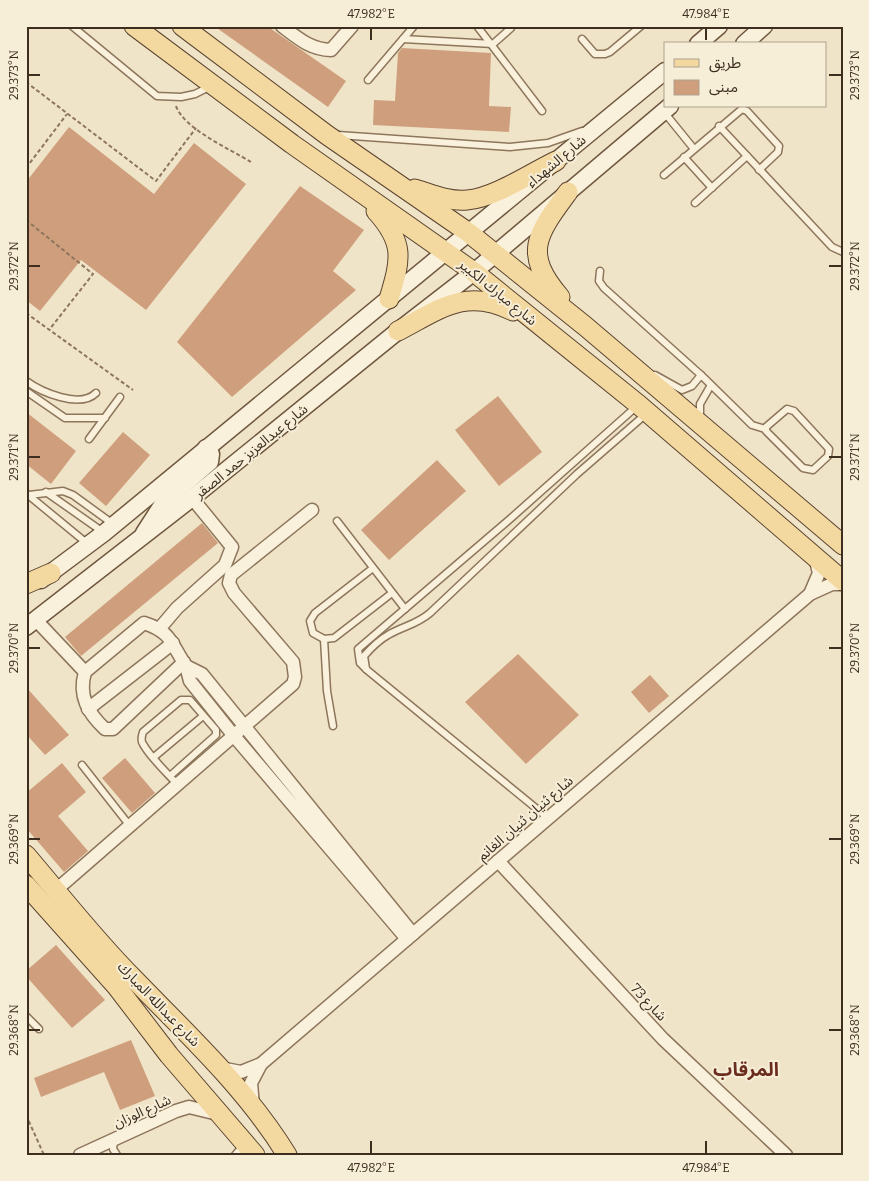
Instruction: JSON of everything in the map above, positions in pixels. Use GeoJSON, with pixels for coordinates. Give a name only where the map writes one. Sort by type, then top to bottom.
{"type":"FeatureCollection","features":[{"type":"Feature","properties":{"kind":"main road","name":"شارع مبارك الكبير"},"geometry":{"type":"LineString","coordinates":[[182,26],[327,135],[469,233],[496,254],[585,326],[843,545]]}},
{"type":"Feature","properties":{"kind":"main road"},"geometry":{"type":"LineString","coordinates":[[700,42],[719,26]]}},
{"type":"Feature","properties":{"kind":"main road"},"geometry":{"type":"LineString","coordinates":[[746,42],[764,26]]}},
{"type":"Feature","properties":{"kind":"main road","name":"شارع مبارك الكبير"},"geometry":{"type":"LineString","coordinates":[[137,28],[211,85],[474,272],[643,409],[843,580]]}},
{"type":"Feature","properties":{"kind":"main road"},"geometry":{"type":"LineString","coordinates":[[137,28],[162,40],[213,77],[219,78],[225,73],[224,58]]}},
{"type":"Feature","properties":{"kind":"main road","name":"شارع الشهداء"},"geometry":{"type":"LineString","coordinates":[[447,251],[664,72]]}},
{"type":"Feature","properties":{"kind":"main road"},"geometry":{"type":"LineString","coordinates":[[474,272],[667,109]]}},
{"type":"Feature","properties":{"kind":"main road"},"geometry":{"type":"LineString","coordinates":[[398,184],[445,198],[467,200],[493,192],[556,161]]}},
{"type":"Feature","properties":{"kind":"main road"},"geometry":{"type":"LineString","coordinates":[[358,191],[388,224],[398,246],[398,268],[389,299]]}},
{"type":"Feature","properties":{"kind":"main road"},"geometry":{"type":"LineString","coordinates":[[568,192],[543,231],[537,247],[537,259],[545,278],[585,326]]}},
{"type":"Feature","properties":{"kind":"main road"},"geometry":{"type":"LineString","coordinates":[[26,590],[109,529],[447,251]]}},
{"type":"Feature","properties":{"kind":"main road","name":"شارع عبدالعزيز حمد الصقر"},"geometry":{"type":"LineString","coordinates":[[31,623],[141,539],[398,331],[474,272]]}},
{"type":"Feature","properties":{"kind":"main road"},"geometry":{"type":"LineString","coordinates":[[398,331],[448,305],[470,299],[496,304],[539,325]]}},
{"type":"Feature","properties":{"kind":"main road"},"geometry":{"type":"LineString","coordinates":[[141,539],[150,520],[164,502],[210,462],[211,454],[206,448]]}},
{"type":"Feature","properties":{"kind":"main road"},"geometry":{"type":"LineString","coordinates":[[26,584],[51,573]]}},
{"type":"Feature","properties":{"kind":"main road","name":"شارع عبدالله المبارك"},"geometry":{"type":"LineString","coordinates":[[26,855],[131,977],[220,1068],[274,1133],[287,1155]]}},
{"type":"Feature","properties":{"kind":"main road","name":"شارع عبدالله المبارك"},"geometry":{"type":"LineString","coordinates":[[26,885],[117,987],[246,1152]]}},
{"type":"Feature","properties":{"kind":"main road"},"geometry":{"type":"LineString","coordinates":[[159,1041],[159,1033],[164,1027],[171,1023],[179,1024]]}},
{"type":"Feature","properties":{"kind":"main road"},"geometry":{"type":"LineString","coordinates":[[246,1152],[262,1152],[270,1147],[274,1133]]}},
{"type":"Feature","properties":{"kind":"street"},"geometry":{"type":"LineString","coordinates":[[282,26],[306,45],[317,50],[331,50],[352,26]]}},
{"type":"Feature","properties":{"kind":"street"},"geometry":{"type":"LineString","coordinates":[[160,628],[177,608],[225,565],[232,547],[192,498]]}},
{"type":"Feature","properties":{"kind":"street"},"geometry":{"type":"LineString","coordinates":[[56,890],[130,826],[174,781],[234,736],[288,690],[295,677],[295,669],[289,656],[234,593],[229,583],[232,575],[312,510]]}},
{"type":"Feature","properties":{"kind":"street"},"geometry":{"type":"LineString","coordinates":[[810,594],[819,573],[814,556]]}},
{"type":"Feature","properties":{"kind":"street"},"geometry":{"type":"LineString","coordinates":[[810,594],[827,586],[843,584]]}},
{"type":"Feature","properties":{"kind":"street","name":"شارع ثنيان ثنيان الغانم"},"geometry":{"type":"LineString","coordinates":[[261,1064],[810,594]]}},
{"type":"Feature","properties":{"kind":"street"},"geometry":{"type":"LineString","coordinates":[[31,623],[85,672]]}},
{"type":"Feature","properties":{"kind":"street"},"geometry":{"type":"LineString","coordinates":[[185,664],[110,730],[105,729],[91,716],[82,684],[85,672],[144,623],[160,628],[173,643],[185,664],[190,681],[234,736],[410,936]]}},
{"type":"Feature","properties":{"kind":"street"},"geometry":{"type":"LineString","coordinates":[[88,709],[173,643]]}},
{"type":"Feature","properties":{"kind":"street"},"geometry":{"type":"LineString","coordinates":[[185,664],[202,674],[410,936]]}},
{"type":"Feature","properties":{"kind":"street","name":"شارع 73"},"geometry":{"type":"LineString","coordinates":[[498,861],[663,1039],[786,1155]]}},
{"type":"Feature","properties":{"kind":"street"},"geometry":{"type":"LineString","coordinates":[[220,1068],[241,1072],[261,1064]]}},
{"type":"Feature","properties":{"kind":"street"},"geometry":{"type":"LineString","coordinates":[[253,1106],[250,1083],[261,1064]]}},
{"type":"Feature","properties":{"kind":"street","name":"شارع الوزان"},"geometry":{"type":"LineString","coordinates":[[88,1153],[114,1139],[183,1109],[196,1108],[218,1114]]}},
{"type":"Feature","properties":{"kind":"lane"},"geometry":{"type":"LineString","coordinates":[[72,26],[157,96],[173,98],[195,94],[211,85]]}},
{"type":"Feature","properties":{"kind":"lane"},"geometry":{"type":"LineString","coordinates":[[368,80],[414,26]]}},
{"type":"Feature","properties":{"kind":"lane"},"geometry":{"type":"LineString","coordinates":[[477,26],[493,44],[542,111]]}},
{"type":"Feature","properties":{"kind":"lane"},"geometry":{"type":"LineString","coordinates":[[582,39],[595,54],[605,54],[641,26]]}},
{"type":"Feature","properties":{"kind":"lane"},"geometry":{"type":"LineString","coordinates":[[402,39],[493,44],[511,28]]}},
{"type":"Feature","properties":{"kind":"lane"},"geometry":{"type":"LineString","coordinates":[[667,109],[694,149]]}},
{"type":"Feature","properties":{"kind":"lane"},"geometry":{"type":"LineString","coordinates":[[664,175],[739,110],[745,110],[778,144],[778,152],[760,170]]}},
{"type":"Feature","properties":{"kind":"lane"},"geometry":{"type":"LineString","coordinates":[[327,135],[528,146],[570,137],[604,121]]}},
{"type":"Feature","properties":{"kind":"lane"},"geometry":{"type":"LineString","coordinates":[[719,126],[832,247],[843,252]]}},
{"type":"Feature","properties":{"kind":"lane"},"geometry":{"type":"LineString","coordinates":[[695,203],[747,156]]}},
{"type":"Feature","properties":{"kind":"lane"},"geometry":{"type":"LineString","coordinates":[[684,158],[712,188]]}},
{"type":"Feature","properties":{"kind":"lane"},"geometry":{"type":"LineString","coordinates":[[600,271],[599,282],[604,288],[701,375],[752,425],[758,429],[765,429],[807,470],[816,469],[829,454],[827,446],[792,409],[784,410],[765,429]]}},
{"type":"Feature","properties":{"kind":"lane"},"geometry":{"type":"LineString","coordinates":[[639,372],[649,371],[682,390],[692,386],[701,375]]}},
{"type":"Feature","properties":{"kind":"lane"},"geometry":{"type":"LineString","coordinates":[[26,381],[42,391],[59,397],[87,399],[96,394]]}},
{"type":"Feature","properties":{"kind":"lane"},"geometry":{"type":"LineString","coordinates":[[707,430],[699,415],[699,408],[711,385]]}},
{"type":"Feature","properties":{"kind":"lane"},"geometry":{"type":"LineString","coordinates":[[26,391],[65,418],[105,418]]}},
{"type":"Feature","properties":{"kind":"lane"},"geometry":{"type":"LineString","coordinates":[[89,439],[120,397]]}},
{"type":"Feature","properties":{"kind":"lane"},"geometry":{"type":"LineString","coordinates":[[548,818],[367,670],[360,663],[358,649],[510,519],[643,409]]}},
{"type":"Feature","properties":{"kind":"lane"},"geometry":{"type":"LineString","coordinates":[[367,670],[364,656],[371,648],[387,635],[418,623],[430,613],[643,409]]}},
{"type":"Feature","properties":{"kind":"lane"},"geometry":{"type":"LineString","coordinates":[[27,495],[58,490],[73,495],[109,529]]}},
{"type":"Feature","properties":{"kind":"lane"},"geometry":{"type":"LineString","coordinates":[[46,492],[109,529]]}},
{"type":"Feature","properties":{"kind":"lane"},"geometry":{"type":"LineString","coordinates":[[27,495],[88,545]]}},
{"type":"Feature","properties":{"kind":"lane"},"geometry":{"type":"LineString","coordinates":[[337,521],[405,609]]}},
{"type":"Feature","properties":{"kind":"lane"},"geometry":{"type":"LineString","coordinates":[[373,568],[313,615],[310,624],[312,630],[318,637],[324,639],[334,638],[392,593]]}},
{"type":"Feature","properties":{"kind":"lane"},"geometry":{"type":"LineString","coordinates":[[324,639],[326,691],[333,726]]}},
{"type":"Feature","properties":{"kind":"lane"},"geometry":{"type":"LineString","coordinates":[[181,700],[190,700],[203,716],[216,730],[215,738],[174,781],[142,744],[142,734],[181,700]]}},
{"type":"Feature","properties":{"kind":"lane"},"geometry":{"type":"LineString","coordinates":[[154,757],[203,716]]}},
{"type":"Feature","properties":{"kind":"lane"},"geometry":{"type":"LineString","coordinates":[[82,765],[130,826]]}},
{"type":"Feature","properties":{"kind":"lane"},"geometry":{"type":"LineString","coordinates":[[26,1016],[39,1030]]}},
{"type":"Feature","properties":{"kind":"lane"},"geometry":{"type":"LineString","coordinates":[[114,1139],[113,1150],[117,1155]]}},
{"type":"Feature","properties":{"kind":"path"},"geometry":{"type":"LineString","coordinates":[[26,82],[156,181],[196,128]]}},
{"type":"Feature","properties":{"kind":"path"},"geometry":{"type":"LineString","coordinates":[[173,98],[180,116],[251,162]]}},
{"type":"Feature","properties":{"kind":"path"},"geometry":{"type":"LineString","coordinates":[[26,168],[67,114]]}},
{"type":"Feature","properties":{"kind":"path"},"geometry":{"type":"LineString","coordinates":[[26,220],[93,274],[49,330]]}},
{"type":"Feature","properties":{"kind":"path"},"geometry":{"type":"LineString","coordinates":[[26,313],[133,390]]}},
{"type":"Feature","properties":{"kind":"path"},"geometry":{"type":"LineString","coordinates":[[26,1115],[44,1155]]}},
{"type":"Feature","properties":{"kind":"building"},"geometry":{"type":"Polygon","coordinates":[[[214,26],[267,26],[346,81],[328,107],[214,26]]]}},
{"type":"Feature","properties":{"kind":"building"},"geometry":{"type":"Polygon","coordinates":[[[402,48],[491,53],[489,106],[511,107],[509,132],[373,125],[374,100],[395,101],[398,53],[402,48]]]}},
{"type":"Feature","properties":{"kind":"building"},"geometry":{"type":"Polygon","coordinates":[[[69,127],[154,194],[194,143],[246,184],[146,310],[81,260],[40,311],[26,300],[26,182],[69,127]]]}},
{"type":"Feature","properties":{"kind":"building"},"geometry":{"type":"Polygon","coordinates":[[[300,186],[364,230],[333,271],[356,290],[232,397],[177,342],[300,186]]]}},
{"type":"Feature","properties":{"kind":"building"},"geometry":{"type":"Polygon","coordinates":[[[498,396],[542,452],[499,486],[455,430],[498,396]]]}},
{"type":"Feature","properties":{"kind":"building"},"geometry":{"type":"Polygon","coordinates":[[[26,412],[76,451],[51,484],[26,464],[26,412]]]}},
{"type":"Feature","properties":{"kind":"building"},"geometry":{"type":"Polygon","coordinates":[[[123,432],[150,455],[106,506],[79,483],[123,432]]]}},
{"type":"Feature","properties":{"kind":"building"},"geometry":{"type":"Polygon","coordinates":[[[437,460],[466,491],[389,560],[361,530],[437,460]]]}},
{"type":"Feature","properties":{"kind":"building"},"geometry":{"type":"Polygon","coordinates":[[[202,523],[218,543],[81,656],[65,637],[202,523]]]}},
{"type":"Feature","properties":{"kind":"building"},"geometry":{"type":"Polygon","coordinates":[[[518,654],[579,715],[526,764],[465,702],[518,654]]]}},
{"type":"Feature","properties":{"kind":"building"},"geometry":{"type":"Polygon","coordinates":[[[650,675],[669,696],[649,713],[631,692],[650,675]]]}},
{"type":"Feature","properties":{"kind":"building"},"geometry":{"type":"Polygon","coordinates":[[[26,687],[69,735],[45,755],[26,734],[26,687]]]}},
{"type":"Feature","properties":{"kind":"building"},"geometry":{"type":"Polygon","coordinates":[[[125,758],[155,793],[132,813],[102,778],[125,758]]]}},
{"type":"Feature","properties":{"kind":"building"},"geometry":{"type":"Polygon","coordinates":[[[62,763],[86,792],[58,816],[88,851],[64,872],[26,828],[26,793],[62,763]]]}},
{"type":"Feature","properties":{"kind":"building"},"geometry":{"type":"Polygon","coordinates":[[[56,945],[105,1000],[72,1028],[26,976],[26,971],[56,945]]]}},
{"type":"Feature","properties":{"kind":"building"},"geometry":{"type":"Polygon","coordinates":[[[131,1040],[155,1096],[120,1110],[104,1072],[41,1097],[34,1078],[131,1040]]]}},
{"type":"Feature","properties":{"kind":"district","name":"المرقاب"},"geometry":{"type":"Point","coordinates":[746,1069]}}]}
